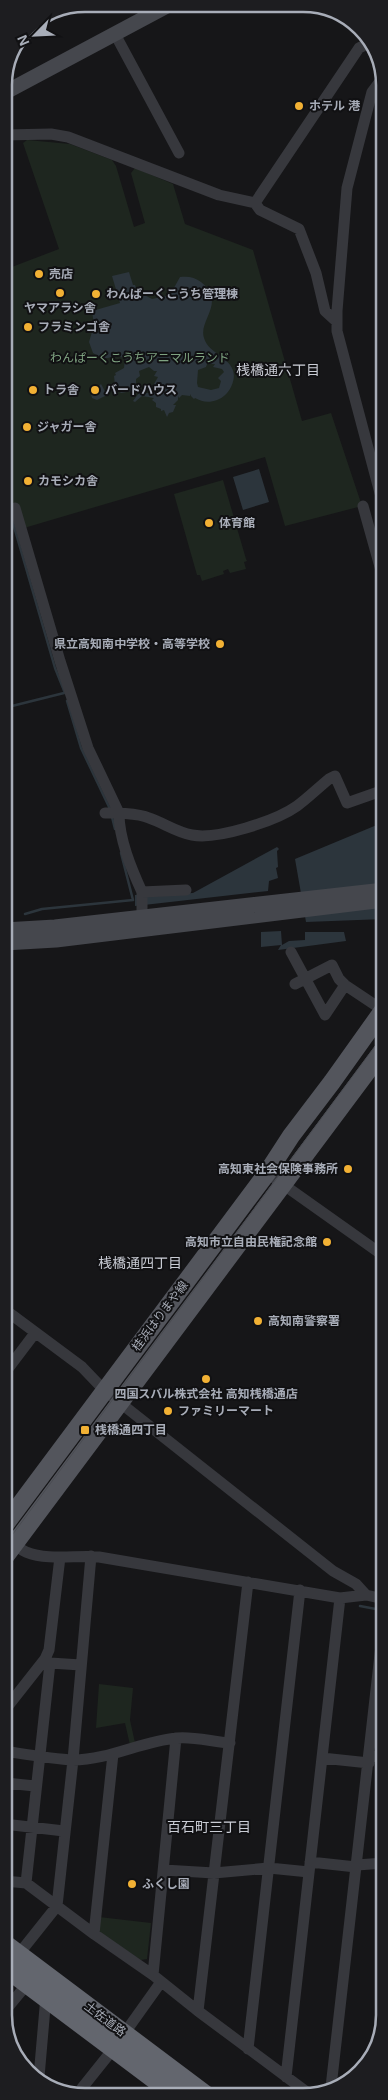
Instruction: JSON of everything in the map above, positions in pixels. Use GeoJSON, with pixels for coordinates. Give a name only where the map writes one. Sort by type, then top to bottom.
{"type":"FeatureCollection","features":[{"type":"Feature","properties":{"kind":"highway","name":"土佐道路"},"geometry":{"type":"LineString","coordinates":[[12,1957],[119,2041],[169,2088]]}},
{"type":"Feature","properties":{"kind":"highway","name":"土佐道路"},"geometry":{"type":"LineString","coordinates":[[12,1959],[28,1983],[46,1996],[194,2088]]}},
{"type":"Feature","properties":{"kind":"main road","name":"桂浜はりまや線"},"geometry":{"type":"LineString","coordinates":[[12,1515],[267,1173],[290,1136],[332,1082],[376,1020]]}},
{"type":"Feature","properties":{"kind":"main road","name":"桂浜はりまや線"},"geometry":{"type":"LineString","coordinates":[[12,1536],[121,1403],[376,1059]]}},
{"type":"Feature","properties":{"kind":"street"},"geometry":{"type":"LineString","coordinates":[[13,88],[156,12]]}},
{"type":"Feature","properties":{"kind":"street"},"geometry":{"type":"LineString","coordinates":[[115,34],[179,154]]}},
{"type":"Feature","properties":{"kind":"street"},"geometry":{"type":"LineString","coordinates":[[255,202],[344,74],[359,48],[364,46]]}},
{"type":"Feature","properties":{"kind":"street"},"geometry":{"type":"LineString","coordinates":[[376,87],[372,92],[351,169],[345,205],[337,322],[337,332],[376,478]]}},
{"type":"Feature","properties":{"kind":"street"},"geometry":{"type":"LineString","coordinates":[[13,135],[51,134],[68,137],[219,195],[255,202],[260,210],[299,229],[316,273],[325,311],[337,322]]}},
{"type":"Feature","properties":{"kind":"street"},"geometry":{"type":"LineString","coordinates":[[363,506],[376,552]]}},
{"type":"Feature","properties":{"kind":"street"},"geometry":{"type":"LineString","coordinates":[[15,508],[88,748],[119,813],[119,822],[132,869],[142,892],[142,911]]}},
{"type":"Feature","properties":{"kind":"street"},"geometry":{"type":"LineString","coordinates":[[105,813],[141,815],[181,832],[207,835],[233,831],[281,815],[298,806],[335,776],[347,803],[376,793]]}},
{"type":"Feature","properties":{"kind":"street"},"geometry":{"type":"LineString","coordinates":[[142,892],[186,890]]}},
{"type":"Feature","properties":{"kind":"street"},"geometry":{"type":"LineString","coordinates":[[13,943],[56,940],[376,891]]}},
{"type":"Feature","properties":{"kind":"street"},"geometry":{"type":"LineString","coordinates":[[13,929],[55,927],[142,911],[376,900]]}},
{"type":"Feature","properties":{"kind":"street"},"geometry":{"type":"LineString","coordinates":[[291,952],[300,981],[325,1015],[345,985]]}},
{"type":"Feature","properties":{"kind":"street"},"geometry":{"type":"LineString","coordinates":[[300,981],[332,964],[339,980],[376,1005]]}},
{"type":"Feature","properties":{"kind":"street"},"geometry":{"type":"LineString","coordinates":[[267,1173],[376,1250]]}},
{"type":"Feature","properties":{"kind":"street"},"geometry":{"type":"LineString","coordinates":[[12,1315],[82,1367],[104,1390],[333,1571],[356,1584],[366,1595]]}},
{"type":"Feature","properties":{"kind":"street"},"geometry":{"type":"LineString","coordinates":[[12,1363],[35,1332]]}},
{"type":"Feature","properties":{"kind":"street"},"geometry":{"type":"LineString","coordinates":[[12,1541],[25,1552],[60,1557],[91,1556],[150,1564],[340,1598],[366,1595],[376,1597]]}},
{"type":"Feature","properties":{"kind":"street"},"geometry":{"type":"LineString","coordinates":[[12,1952],[57,1906],[73,1760],[91,1556]]}},
{"type":"Feature","properties":{"kind":"street"},"geometry":{"type":"LineString","coordinates":[[26,1883],[47,1661],[60,1557]]}},
{"type":"Feature","properties":{"kind":"street"},"geometry":{"type":"LineString","coordinates":[[198,2012],[248,1582]]}},
{"type":"Feature","properties":{"kind":"street"},"geometry":{"type":"LineString","coordinates":[[248,2049],[300,1590]]}},
{"type":"Feature","properties":{"kind":"street"},"geometry":{"type":"LineString","coordinates":[[286,2077],[340,1598]]}},
{"type":"Feature","properties":{"kind":"street"},"geometry":{"type":"LineString","coordinates":[[47,1661],[81,1665]]}},
{"type":"Feature","properties":{"kind":"street"},"geometry":{"type":"LineString","coordinates":[[12,1702],[47,1661]]}},
{"type":"Feature","properties":{"kind":"street"},"geometry":{"type":"LineString","coordinates":[[333,2081],[376,1694]]}},
{"type":"Feature","properties":{"kind":"street"},"geometry":{"type":"LineString","coordinates":[[12,1752],[73,1760],[113,1754],[176,1738],[191,1737],[205,1741],[230,1743]]}},
{"type":"Feature","properties":{"kind":"street"},"geometry":{"type":"LineString","coordinates":[[82,2088],[119,2041],[157,1978],[164,1870],[176,1738]]}},
{"type":"Feature","properties":{"kind":"street"},"geometry":{"type":"LineString","coordinates":[[94,1934],[113,1754]]}},
{"type":"Feature","properties":{"kind":"street"},"geometry":{"type":"LineString","coordinates":[[322,1758],[376,1759]]}},
{"type":"Feature","properties":{"kind":"street"},"geometry":{"type":"LineString","coordinates":[[12,1784],[35,1786]]}},
{"type":"Feature","properties":{"kind":"street"},"geometry":{"type":"LineString","coordinates":[[12,1825],[64,1831]]}},
{"type":"Feature","properties":{"kind":"street"},"geometry":{"type":"LineString","coordinates":[[164,1870],[214,1873],[269,1868],[376,1864]]}},
{"type":"Feature","properties":{"kind":"street"},"geometry":{"type":"LineString","coordinates":[[12,1882],[26,1883],[157,1978],[198,2012],[301,2088]]}},
{"type":"Feature","properties":{"kind":"street"},"geometry":{"type":"LineString","coordinates":[[12,2002],[28,1983]]}},
{"type":"Feature","properties":{"kind":"street"},"geometry":{"type":"LineString","coordinates":[[40,2071],[46,1996]]}},
{"type":"Feature","properties":{"kind":"green space","name":"わんぱーくこうちアニマルランド"},"geometry":{"type":"Polygon","coordinates":[[[27,140],[70,144],[112,160],[116,166],[134,227],[145,223],[131,173],[135,168],[173,184],[185,224],[253,250],[302,421],[331,413],[362,506],[285,526],[265,457],[24,528],[13,509],[13,267],[59,249],[23,143],[27,140]]]}},
{"type":"Feature","properties":{"kind":"green space","name":"体育館"},"geometry":{"type":"Polygon","coordinates":[[[223,480],[247,561],[244,562],[246,569],[230,573],[228,569],[223,571],[224,574],[202,581],[200,575],[197,575],[174,494],[223,480]]]}},
{"type":"Feature","properties":{"kind":"green space"},"geometry":{"type":"Polygon","coordinates":[[[99,1684],[133,1688],[130,1720],[135,1743],[130,1745],[125,1723],[96,1728],[99,1684]]]}},
{"type":"Feature","properties":{"kind":"green space"},"geometry":{"type":"Polygon","coordinates":[[[99,1917],[151,1923],[147,1959],[141,1960],[101,1934],[98,1929],[99,1917]]]}},
{"type":"Feature","properties":{"kind":"shaded area"},"geometry":{"type":"Polygon","coordinates":[[[129,272],[137,291],[152,299],[170,295],[180,277],[196,279],[208,289],[212,297],[212,304],[203,331],[204,338],[212,350],[224,359],[233,370],[234,378],[231,387],[225,395],[217,400],[208,402],[194,399],[191,394],[190,396],[182,395],[179,398],[178,396],[178,400],[173,405],[176,405],[173,412],[169,413],[167,417],[164,410],[161,411],[161,409],[156,407],[156,403],[152,400],[154,398],[142,396],[135,402],[133,401],[139,393],[152,393],[150,391],[158,377],[154,376],[157,371],[149,367],[139,371],[140,376],[136,379],[136,384],[132,391],[121,393],[116,388],[119,387],[115,385],[114,376],[116,375],[115,373],[124,368],[125,359],[117,355],[102,358],[93,353],[89,342],[94,325],[92,311],[120,303],[112,276],[129,272]],[[207,364],[206,367],[198,370],[198,387],[211,390],[219,388],[221,381],[218,378],[224,372],[222,369],[213,367],[215,364],[207,364]]]}},
{"type":"Feature","properties":{"kind":"shaded area"},"geometry":{"type":"Polygon","coordinates":[[[101,384],[107,395],[97,400],[92,398],[91,394],[93,392],[97,395],[101,384]]]}},
{"type":"Feature","properties":{"kind":"shaded area"},"geometry":{"type":"Polygon","coordinates":[[[259,469],[269,502],[243,510],[233,477],[259,469]]]}},
{"type":"Feature","properties":{"kind":"shaded area"},"geometry":{"type":"Polygon","coordinates":[[[376,825],[376,919],[306,922],[295,859],[376,825]]]}},
{"type":"Feature","properties":{"kind":"shaded area"},"geometry":{"type":"Polygon","coordinates":[[[277,847],[279,849],[277,851],[278,867],[276,868],[278,878],[269,881],[268,891],[135,906],[135,895],[193,893],[277,847]]]}},
{"type":"Feature","properties":{"kind":"shaded area"},"geometry":{"type":"Polygon","coordinates":[[[281,931],[282,945],[289,941],[305,940],[305,932],[344,932],[346,941],[278,950],[281,945],[261,947],[261,932],[281,931]]]}},
{"type":"Feature","properties":{"kind":"waterway"},"geometry":{"type":"LineString","coordinates":[[13,522],[55,668],[65,693]]}},
{"type":"Feature","properties":{"kind":"waterway"},"geometry":{"type":"LineString","coordinates":[[13,706],[64,693]]}},
{"type":"Feature","properties":{"kind":"waterway"},"geometry":{"type":"LineString","coordinates":[[67,701],[81,748],[110,809]]}},
{"type":"Feature","properties":{"kind":"waterway"},"geometry":{"type":"LineString","coordinates":[[112,817],[115,829]]}},
{"type":"Feature","properties":{"kind":"waterway"},"geometry":{"type":"LineString","coordinates":[[121,853],[133,900]]}},
{"type":"Feature","properties":{"kind":"waterway"},"geometry":{"type":"LineString","coordinates":[[25,914],[42,909],[133,900]]}},
{"type":"Feature","properties":{"kind":"waterway"},"geometry":{"type":"LineString","coordinates":[[360,1606],[376,1609]]}},
{"type":"Feature","properties":{"kind":"tram line"},"geometry":{"type":"LineString","coordinates":[[12,1535],[376,1045]]}},
{"type":"Feature","properties":{"kind":"place","name":"ホテル 港"},"geometry":{"type":"Point","coordinates":[299,106]}},
{"type":"Feature","properties":{"kind":"place","name":"売店"},"geometry":{"type":"Point","coordinates":[39,274]}},
{"type":"Feature","properties":{"kind":"place","name":"ヤマアラシ舎"},"geometry":{"type":"Point","coordinates":[60,293]}},
{"type":"Feature","properties":{"kind":"place","name":"わんぱーくこうち管理棟"},"geometry":{"type":"Point","coordinates":[96,294]}},
{"type":"Feature","properties":{"kind":"place","name":"フラミンゴ舎"},"geometry":{"type":"Point","coordinates":[28,327]}},
{"type":"Feature","properties":{"kind":"place","name":"トラ舎"},"geometry":{"type":"Point","coordinates":[33,390]}},
{"type":"Feature","properties":{"kind":"place","name":"バードハウス"},"geometry":{"type":"Point","coordinates":[95,390]}},
{"type":"Feature","properties":{"kind":"place","name":"ジャガー舎"},"geometry":{"type":"Point","coordinates":[27,427]}},
{"type":"Feature","properties":{"kind":"place","name":"カモシカ舎"},"geometry":{"type":"Point","coordinates":[28,481]}},
{"type":"Feature","properties":{"kind":"place","name":"体育館"},"geometry":{"type":"Point","coordinates":[209,523]}},
{"type":"Feature","properties":{"kind":"place","name":"県立高知南中学校・高等学校"},"geometry":{"type":"Point","coordinates":[220,644]}},
{"type":"Feature","properties":{"kind":"place","name":"高知東社会保険事務所"},"geometry":{"type":"Point","coordinates":[348,1169]}},
{"type":"Feature","properties":{"kind":"place","name":"高知市立自由民権記念館"},"geometry":{"type":"Point","coordinates":[327,1242]}},
{"type":"Feature","properties":{"kind":"place","name":"高知南警察署"},"geometry":{"type":"Point","coordinates":[258,1321]}},
{"type":"Feature","properties":{"kind":"place","name":"四国スバル株式会社 高知桟橋通店"},"geometry":{"type":"Point","coordinates":[206,1379]}},
{"type":"Feature","properties":{"kind":"place","name":"ファミリーマート"},"geometry":{"type":"Point","coordinates":[168,1411]}},
{"type":"Feature","properties":{"kind":"place","name":"桟橋通四丁目"},"geometry":{"type":"Point","coordinates":[85,1430]}},
{"type":"Feature","properties":{"kind":"place","name":"ふくし園"},"geometry":{"type":"Point","coordinates":[132,1884]}},
{"type":"Feature","properties":{"kind":"district","name":"桟橋通六丁目"},"geometry":{"type":"Point","coordinates":[278,370]}},
{"type":"Feature","properties":{"kind":"district","name":"桟橋通四丁目"},"geometry":{"type":"Point","coordinates":[140,1263]}},
{"type":"Feature","properties":{"kind":"district","name":"百石町三丁目"},"geometry":{"type":"Point","coordinates":[209,1827]}}]}
